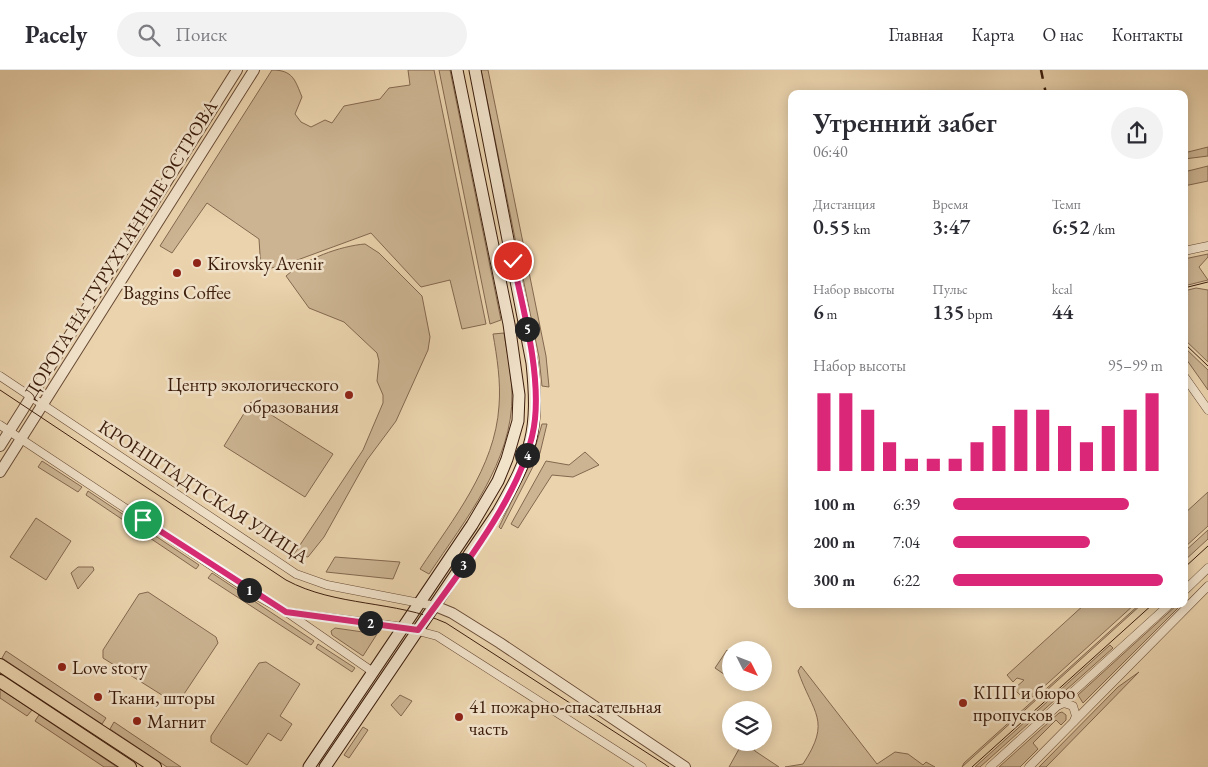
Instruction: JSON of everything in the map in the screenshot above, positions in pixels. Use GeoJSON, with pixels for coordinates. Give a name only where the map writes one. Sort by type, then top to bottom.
{"type":"FeatureCollection","features":[{"type":"Feature","properties":{"kind":"main road"},"geometry":{"type":"LineString","coordinates":[[309,767],[421,602],[498,481],[507,459],[518,421],[519,395],[512,341],[457,70]]}},
{"type":"Feature","properties":{"kind":"main road"},"geometry":{"type":"LineString","coordinates":[[325,767],[484,534],[513,486],[532,440],[535,420],[535,387],[526,323],[475,70]]}},
{"type":"Feature","properties":{"kind":"main road"},"geometry":{"type":"LineString","coordinates":[[0,664],[155,767]]}},
{"type":"Feature","properties":{"kind":"main road"},"geometry":{"type":"LineString","coordinates":[[0,681],[130,767]]}},
{"type":"Feature","properties":{"kind":"street","name":"ДОРОГА НА ТУРУХТАННЫЕ ОСТРОВА"},"geometry":{"type":"LineString","coordinates":[[0,446],[237,70]]}},
{"type":"Feature","properties":{"kind":"street","name":"ДОРОГА НА ТУРУХТАННЫЕ ОСТРОВА"},"geometry":{"type":"LineString","coordinates":[[0,472],[254,70]]}},
{"type":"Feature","properties":{"kind":"street"},"geometry":{"type":"LineString","coordinates":[[1188,250],[1208,246]]}},
{"type":"Feature","properties":{"kind":"street","name":"КРОНШТАДТСКАЯ УЛИЦА"},"geometry":{"type":"LineString","coordinates":[[0,376],[296,574],[327,585],[421,602],[452,613],[685,767]]}},
{"type":"Feature","properties":{"kind":"street"},"geometry":{"type":"LineString","coordinates":[[1188,382],[1208,410]]}},
{"type":"Feature","properties":{"kind":"street"},"geometry":{"type":"LineString","coordinates":[[0,425],[259,597],[286,612],[372,672]]}},
{"type":"Feature","properties":{"kind":"street"},"geometry":{"type":"LineString","coordinates":[[1188,587],[1208,568]]}},
{"type":"Feature","properties":{"kind":"street"},"geometry":{"type":"LineString","coordinates":[[1188,606],[1208,586]]}},
{"type":"Feature","properties":{"kind":"street"},"geometry":{"type":"LineString","coordinates":[[990,767],[1166,608]]}},
{"type":"Feature","properties":{"kind":"street"},"geometry":{"type":"LineString","coordinates":[[1029,767],[1186,608]]}},
{"type":"Feature","properties":{"kind":"street"},"geometry":{"type":"LineString","coordinates":[[286,612],[403,627],[437,636],[642,767]]}},
{"type":"Feature","properties":{"kind":"street"},"geometry":{"type":"LineString","coordinates":[[1058,705],[1064,703],[1073,706],[1076,716],[1073,723]]}},
{"type":"Feature","properties":{"kind":"shaded area"},"geometry":{"type":"Polygon","coordinates":[[[272,70],[285,72],[295,81],[302,97],[295,114],[301,122],[311,127],[325,120],[332,123],[344,106],[380,99],[389,88],[410,85],[408,70],[434,70],[486,324],[462,329],[450,280],[421,287],[371,233],[281,266],[261,270],[259,239],[207,203],[172,253],[160,246],[272,70]]]}},
{"type":"Feature","properties":{"kind":"shaded area"},"geometry":{"type":"Polygon","coordinates":[[[439,70],[450,70],[501,320],[490,324],[439,70]]]}},
{"type":"Feature","properties":{"kind":"shaded area"},"geometry":{"type":"Polygon","coordinates":[[[481,70],[488,70],[546,356],[549,387],[542,386],[539,357],[481,70]]]}},
{"type":"Feature","properties":{"kind":"shaded area"},"geometry":{"type":"Polygon","coordinates":[[[1208,147],[1208,156],[1188,158],[1188,152],[1208,147]]]}},
{"type":"Feature","properties":{"kind":"shaded area"},"geometry":{"type":"Polygon","coordinates":[[[1208,166],[1208,181],[1188,185],[1188,171],[1208,166]]]}},
{"type":"Feature","properties":{"kind":"shaded area"},"geometry":{"type":"Polygon","coordinates":[[[365,244],[379,253],[422,296],[430,337],[428,350],[396,421],[367,460],[324,537],[308,557],[294,554],[363,450],[383,403],[383,395],[377,381],[379,361],[377,353],[344,322],[309,308],[286,276],[303,264],[323,254],[345,247],[365,244]]]}},
{"type":"Feature","properties":{"kind":"shaded area"},"geometry":{"type":"Polygon","coordinates":[[[1208,254],[1208,257],[1199,267],[1208,280],[1188,285],[1188,258],[1208,254]]]}},
{"type":"Feature","properties":{"kind":"shaded area"},"geometry":{"type":"Polygon","coordinates":[[[1196,288],[1208,290],[1208,362],[1188,343],[1188,290],[1196,288]]]}},
{"type":"Feature","properties":{"kind":"shaded area"},"geometry":{"type":"Polygon","coordinates":[[[504,333],[512,394],[510,419],[505,443],[496,467],[484,489],[429,574],[420,569],[470,492],[490,451],[496,429],[499,406],[498,370],[493,334],[504,333]]]}},
{"type":"Feature","properties":{"kind":"shaded area"},"geometry":{"type":"Polygon","coordinates":[[[1188,351],[1208,370],[1208,390],[1188,362],[1188,351]]]}},
{"type":"Feature","properties":{"kind":"shaded area"},"geometry":{"type":"Polygon","coordinates":[[[251,402],[333,454],[305,497],[224,446],[251,402]]]}},
{"type":"Feature","properties":{"kind":"shaded area"},"geometry":{"type":"Polygon","coordinates":[[[542,424],[547,424],[540,453],[501,529],[499,527],[531,462],[542,424]]]}},
{"type":"Feature","properties":{"kind":"shaded area"},"geometry":{"type":"Polygon","coordinates":[[[585,452],[599,465],[573,477],[552,475],[518,528],[511,524],[546,461],[569,465],[585,452]]]}},
{"type":"Feature","properties":{"kind":"shaded area"},"geometry":{"type":"Polygon","coordinates":[[[42,461],[82,487],[78,492],[38,467],[42,461]]]}},
{"type":"Feature","properties":{"kind":"shaded area"},"geometry":{"type":"Polygon","coordinates":[[[88,491],[199,565],[196,569],[86,495],[88,491]]]}},
{"type":"Feature","properties":{"kind":"shaded area"},"geometry":{"type":"Polygon","coordinates":[[[1208,492],[1208,526],[1188,544],[1188,510],[1208,492]]]}},
{"type":"Feature","properties":{"kind":"shaded area"},"geometry":{"type":"Polygon","coordinates":[[[36,518],[71,541],[46,580],[10,557],[36,518]]]}},
{"type":"Feature","properties":{"kind":"shaded area"},"geometry":{"type":"Polygon","coordinates":[[[1208,530],[1208,539],[1188,557],[1188,548],[1208,530]]]}},
{"type":"Feature","properties":{"kind":"shaded area"},"geometry":{"type":"Polygon","coordinates":[[[335,557],[400,562],[393,579],[326,572],[335,557]]]}},
{"type":"Feature","properties":{"kind":"shaded area"},"geometry":{"type":"Polygon","coordinates":[[[78,567],[93,567],[94,570],[78,589],[71,573],[78,567]]]}},
{"type":"Feature","properties":{"kind":"shaded area"},"geometry":{"type":"Polygon","coordinates":[[[212,573],[314,641],[311,645],[208,578],[212,573]]]}},
{"type":"Feature","properties":{"kind":"shaded area"},"geometry":{"type":"Polygon","coordinates":[[[148,592],[216,637],[218,643],[180,700],[173,702],[103,658],[103,650],[139,594],[148,592]]]}},
{"type":"Feature","properties":{"kind":"shaded area"},"geometry":{"type":"Polygon","coordinates":[[[1081,608],[1131,608],[1027,702],[1014,689],[1024,680],[1017,678],[1013,682],[1007,675],[1081,608]]]}},
{"type":"Feature","properties":{"kind":"shaded area"},"geometry":{"type":"Polygon","coordinates":[[[1136,608],[1138,608],[962,767],[964,763],[1136,608]]]}},
{"type":"Feature","properties":{"kind":"shaded area"},"geometry":{"type":"Polygon","coordinates":[[[1174,608],[1178,608],[1083,703],[1078,695],[1174,608]]]}},
{"type":"Feature","properties":{"kind":"shaded area"},"geometry":{"type":"Polygon","coordinates":[[[335,628],[377,634],[363,656],[332,635],[331,631],[335,628]]]}},
{"type":"Feature","properties":{"kind":"shaded area"},"geometry":{"type":"Polygon","coordinates":[[[318,644],[355,668],[352,672],[316,648],[318,644]]]}},
{"type":"Feature","properties":{"kind":"shaded area"},"geometry":{"type":"Polygon","coordinates":[[[1110,645],[1113,648],[980,767],[975,767],[1110,645]]]}},
{"type":"Feature","properties":{"kind":"shaded area"},"geometry":{"type":"Polygon","coordinates":[[[6,651],[106,718],[102,724],[2,658],[6,651]]]}},
{"type":"Feature","properties":{"kind":"shaded area"},"geometry":{"type":"Polygon","coordinates":[[[722,658],[722,673],[715,668],[722,658]]]}},
{"type":"Feature","properties":{"kind":"shaded area"},"geometry":{"type":"Polygon","coordinates":[[[266,662],[300,684],[280,716],[292,724],[281,741],[268,733],[247,765],[211,742],[211,736],[259,663],[266,662]]]}},
{"type":"Feature","properties":{"kind":"shaded area"},"geometry":{"type":"Polygon","coordinates":[[[801,666],[877,764],[895,752],[908,754],[923,765],[926,762],[935,767],[785,767],[803,764],[817,737],[817,717],[798,671],[801,666]]]}},
{"type":"Feature","properties":{"kind":"shaded area"},"geometry":{"type":"Polygon","coordinates":[[[1139,672],[1046,767],[1039,767],[1118,687],[1139,672]]]}},
{"type":"Feature","properties":{"kind":"shaded area"},"geometry":{"type":"Polygon","coordinates":[[[0,689],[32,710],[27,716],[0,698],[0,689]]]}},
{"type":"Feature","properties":{"kind":"shaded area"},"geometry":{"type":"Polygon","coordinates":[[[400,695],[412,701],[401,716],[391,705],[400,695]]]}},
{"type":"Feature","properties":{"kind":"shaded area"},"geometry":{"type":"Polygon","coordinates":[[[1062,712],[1066,715],[1066,720],[1061,725],[1056,720],[1033,743],[1038,749],[1020,767],[999,767],[1059,713],[1062,712]]]}},
{"type":"Feature","properties":{"kind":"shaded area"},"geometry":{"type":"Polygon","coordinates":[[[39,715],[117,767],[104,767],[35,721],[39,715]]]}},
{"type":"Feature","properties":{"kind":"shaded area"},"geometry":{"type":"Polygon","coordinates":[[[114,722],[181,767],[167,767],[110,729],[114,722]]]}},
{"type":"Feature","properties":{"kind":"shaded area"},"geometry":{"type":"Polygon","coordinates":[[[363,727],[368,730],[349,758],[344,755],[363,727]]]}},
{"type":"Feature","properties":{"kind":"shaded area"},"geometry":{"type":"Polygon","coordinates":[[[738,751],[755,751],[779,767],[729,767],[738,751]]]}},
{"type":"Feature","properties":{"kind":"tram line"},"geometry":{"type":"LineString","coordinates":[[1188,287],[1208,282]]}},
{"type":"Feature","properties":{"kind":"tram line"},"geometry":{"type":"LineString","coordinates":[[1188,347],[1208,366]]}},
{"type":"Feature","properties":{"kind":"tram line"},"geometry":{"type":"LineString","coordinates":[[0,390],[286,580],[305,589],[325,595],[407,610],[446,623],[669,767]]}},
{"type":"Feature","properties":{"kind":"tram line"},"geometry":{"type":"LineString","coordinates":[[1188,564],[1208,546]]}},
{"type":"Feature","properties":{"kind":"tram line"},"geometry":{"type":"LineString","coordinates":[[972,767],[1149,608]]}},
{"type":"Feature","properties":{"kind":"railway"},"geometry":{"type":"LineString","coordinates":[[1041,70],[1045,90]]}},
{"type":"Feature","properties":{"kind":"place","name":"Kirovsky Avenir"},"geometry":{"type":"Point","coordinates":[197,263]}},
{"type":"Feature","properties":{"kind":"place","name":"Baggins Coffee"},"geometry":{"type":"Point","coordinates":[177,273]}},
{"type":"Feature","properties":{"kind":"place","name":"Центр экологического образования"},"geometry":{"type":"Point","coordinates":[349,395]}},
{"type":"Feature","properties":{"kind":"place","name":"Love story"},"geometry":{"type":"Point","coordinates":[62,667]}},
{"type":"Feature","properties":{"kind":"place","name":"Ткани, шторы"},"geometry":{"type":"Point","coordinates":[98,697]}},
{"type":"Feature","properties":{"kind":"place","name":"КПП и бюро пропусков"},"geometry":{"type":"Point","coordinates":[963,703]}},
{"type":"Feature","properties":{"kind":"place","name":"41 пожарно-спасательная часть"},"geometry":{"type":"Point","coordinates":[459,717]}},
{"type":"Feature","properties":{"kind":"place","name":"Магнит"},"geometry":{"type":"Point","coordinates":[137,721]}},
{"type":"Feature","properties":{"kind":"route"},"geometry":{"type":"LineString","coordinates":[[143,520],[259,597],[286,612],[418,630],[498,512],[513,486],[532,440],[536,410],[532,363],[513,261]]}}]}
